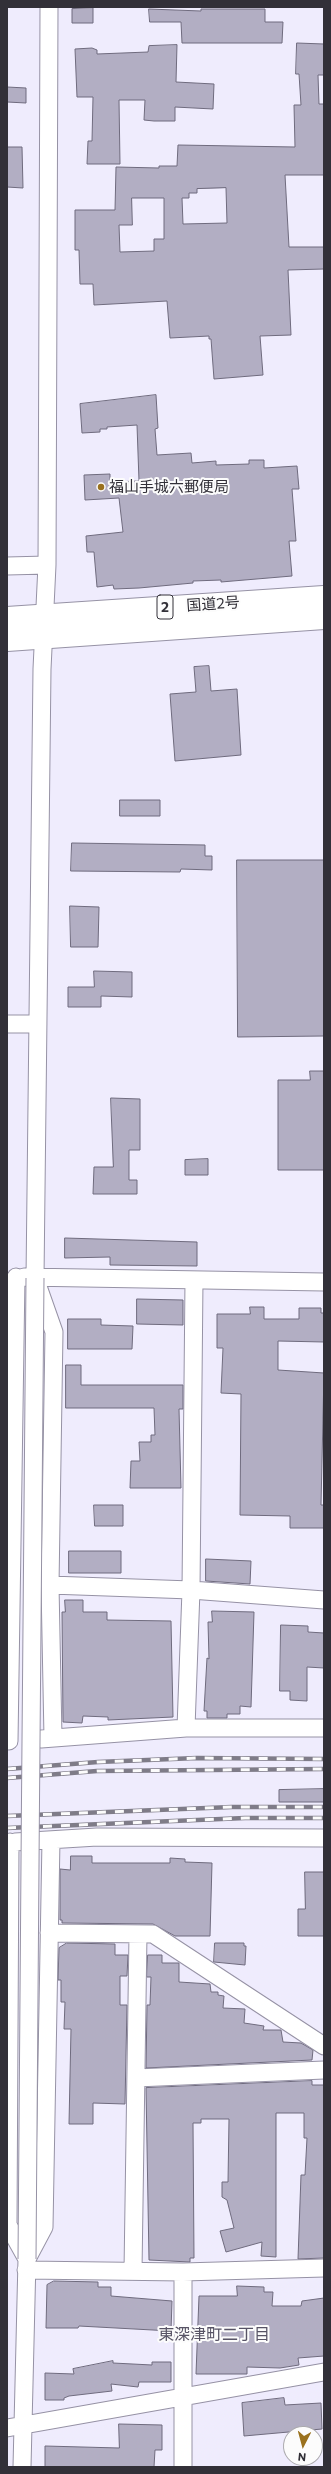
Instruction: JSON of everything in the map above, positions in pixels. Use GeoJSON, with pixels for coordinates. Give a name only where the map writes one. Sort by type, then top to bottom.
{"type":"FeatureCollection","features":[{"type":"Feature","properties":{"kind":"highway","name":"国道2号"},"geometry":{"type":"LineString","coordinates":[[7,618],[324,596]]}},
{"type":"Feature","properties":{"kind":"highway","name":"国道2号"},"geometry":{"type":"LineString","coordinates":[[7,640],[324,618]]}},
{"type":"Feature","properties":{"kind":"street"},"geometry":{"type":"LineString","coordinates":[[22,2467],[15,2427],[27,2265],[31,1948],[30,1608],[43,638],[47,565],[49,7]]}},
{"type":"Feature","properties":{"kind":"street"},"geometry":{"type":"LineString","coordinates":[[7,566],[47,565]]}},
{"type":"Feature","properties":{"kind":"street"},"geometry":{"type":"LineString","coordinates":[[7,1024],[38,1024]]}},
{"type":"Feature","properties":{"kind":"street"},"geometry":{"type":"LineString","coordinates":[[324,1282],[11,1277],[8,1741],[186,1728],[324,1728]]}},
{"type":"Feature","properties":{"kind":"street"},"geometry":{"type":"LineString","coordinates":[[35,1278],[54,1332],[50,1585],[53,1738]]}},
{"type":"Feature","properties":{"kind":"street"},"geometry":{"type":"LineString","coordinates":[[186,1728],[191,1590],[194,1280]]}},
{"type":"Feature","properties":{"kind":"street"},"geometry":{"type":"LineString","coordinates":[[50,1585],[191,1590],[324,1600]]}},
{"type":"Feature","properties":{"kind":"street"},"geometry":{"type":"LineString","coordinates":[[27,2265],[8,2225],[8,1842],[97,1837],[324,1838]]}},
{"type":"Feature","properties":{"kind":"street"},"geometry":{"type":"LineString","coordinates":[[27,2265],[44,2227],[51,1840]]}},
{"type":"Feature","properties":{"kind":"street"},"geometry":{"type":"LineString","coordinates":[[49,1933],[153,1934],[324,2046]]}},
{"type":"Feature","properties":{"kind":"street"},"geometry":{"type":"LineString","coordinates":[[133,2271],[138,1934]]}},
{"type":"Feature","properties":{"kind":"street"},"geometry":{"type":"LineString","coordinates":[[136,2078],[324,2070]]}},
{"type":"Feature","properties":{"kind":"street"},"geometry":{"type":"LineString","coordinates":[[27,2265],[133,2271],[183,2272],[324,2268]]}},
{"type":"Feature","properties":{"kind":"street"},"geometry":{"type":"LineString","coordinates":[[183,2272],[183,2467]]}},
{"type":"Feature","properties":{"kind":"street"},"geometry":{"type":"LineString","coordinates":[[15,2427],[324,2372]]}},
{"type":"Feature","properties":{"kind":"building"},"geometry":{"type":"Polygon","coordinates":[[[93,8],[93,23],[72,23],[72,9],[93,8]]]}},
{"type":"Feature","properties":{"kind":"building"},"geometry":{"type":"Polygon","coordinates":[[[149,9],[201,11],[201,9],[265,9],[265,22],[283,22],[282,43],[182,43],[181,22],[150,22],[149,9]]]}},
{"type":"Feature","properties":{"kind":"building"},"geometry":{"type":"Polygon","coordinates":[[[297,43],[324,44],[324,75],[318,75],[319,104],[324,104],[324,175],[285,175],[289,247],[324,247],[324,269],[288,270],[291,335],[260,336],[263,375],[214,379],[211,339],[209,339],[209,336],[170,338],[167,301],[94,305],[93,284],[80,284],[79,250],[75,250],[75,210],[115,210],[116,167],[159,168],[159,166],[177,166],[178,145],[295,147],[294,105],[301,105],[299,74],[296,74],[297,43]],[[226,188],[197,189],[197,193],[189,193],[189,198],[182,198],[183,224],[227,223],[226,188]],[[132,198],[132,225],[119,225],[120,252],[154,251],[154,239],[164,239],[164,198],[132,198]]]}},
{"type":"Feature","properties":{"kind":"building"},"geometry":{"type":"Polygon","coordinates":[[[177,45],[176,82],[214,84],[213,109],[175,107],[175,121],[154,121],[144,120],[145,100],[119,100],[120,164],[87,164],[88,141],[92,141],[93,97],[77,97],[75,49],[92,48],[97,50],[97,54],[148,52],[149,46],[177,45]]]}},
{"type":"Feature","properties":{"kind":"building"},"geometry":{"type":"Polygon","coordinates":[[[7,87],[26,88],[26,103],[7,102],[7,87]]]}},
{"type":"Feature","properties":{"kind":"building"},"geometry":{"type":"Polygon","coordinates":[[[7,147],[22,147],[23,188],[7,187],[7,147]]]}},
{"type":"Feature","properties":{"kind":"building"},"geometry":{"type":"Polygon","coordinates":[[[156,395],[158,428],[155,429],[157,455],[191,453],[192,463],[216,461],[216,465],[249,464],[249,460],[264,460],[264,468],[297,466],[299,489],[292,489],[296,541],[289,541],[292,576],[221,582],[221,580],[193,581],[193,583],[139,588],[114,589],[113,585],[97,587],[94,552],[87,552],[86,536],[123,532],[119,498],[85,500],[84,475],[110,474],[110,482],[139,481],[137,425],[107,427],[107,429],[100,429],[100,432],[82,433],[80,404],[156,395]]]}},
{"type":"Feature","properties":{"kind":"building"},"geometry":{"type":"Polygon","coordinates":[[[209,666],[211,691],[237,689],[241,755],[175,761],[170,694],[196,692],[194,667],[209,666]]]}},
{"type":"Feature","properties":{"kind":"building"},"geometry":{"type":"Polygon","coordinates":[[[120,800],[160,800],[160,816],[120,816],[120,800]]]}},
{"type":"Feature","properties":{"kind":"building"},"geometry":{"type":"Polygon","coordinates":[[[72,843],[205,845],[205,856],[212,856],[212,870],[181,869],[180,872],[71,871],[72,843]]]}},
{"type":"Feature","properties":{"kind":"building"},"geometry":{"type":"Polygon","coordinates":[[[237,860],[324,860],[324,1036],[238,1037],[237,860]]]}},
{"type":"Feature","properties":{"kind":"building"},"geometry":{"type":"Polygon","coordinates":[[[70,906],[99,907],[98,947],[71,947],[70,906]]]}},
{"type":"Feature","properties":{"kind":"building"},"geometry":{"type":"Polygon","coordinates":[[[94,971],[132,972],[132,997],[101,996],[101,1007],[68,1007],[68,987],[94,987],[94,971]]]}},
{"type":"Feature","properties":{"kind":"building"},"geometry":{"type":"Polygon","coordinates":[[[310,1071],[324,1071],[324,1170],[278,1170],[278,1080],[310,1080],[310,1071]]]}},
{"type":"Feature","properties":{"kind":"building"},"geometry":{"type":"Polygon","coordinates":[[[111,1098],[140,1099],[140,1150],[129,1150],[129,1180],[137,1180],[137,1194],[93,1194],[94,1167],[113,1167],[111,1098]]]}},
{"type":"Feature","properties":{"kind":"building"},"geometry":{"type":"Polygon","coordinates":[[[208,1159],[208,1175],[185,1175],[185,1160],[208,1159]]]}},
{"type":"Feature","properties":{"kind":"building"},"geometry":{"type":"Polygon","coordinates":[[[65,1238],[197,1242],[197,1266],[110,1265],[110,1257],[65,1258],[65,1238]]]}},
{"type":"Feature","properties":{"kind":"building"},"geometry":{"type":"Polygon","coordinates":[[[137,1299],[183,1300],[183,1325],[137,1324],[137,1299]]]}},
{"type":"Feature","properties":{"kind":"building"},"geometry":{"type":"Polygon","coordinates":[[[250,1307],[264,1307],[264,1319],[299,1319],[299,1308],[321,1308],[321,1313],[324,1313],[324,1342],[278,1341],[278,1370],[324,1373],[321,1505],[324,1505],[324,1528],[290,1528],[290,1516],[240,1515],[241,1394],[221,1393],[223,1348],[217,1348],[217,1314],[250,1314],[250,1307]]]}},
{"type":"Feature","properties":{"kind":"building"},"geometry":{"type":"Polygon","coordinates":[[[68,1319],[101,1319],[101,1325],[133,1326],[132,1349],[68,1349],[68,1319]]]}},
{"type":"Feature","properties":{"kind":"building"},"geometry":{"type":"Polygon","coordinates":[[[66,1365],[81,1365],[81,1385],[183,1385],[183,1409],[179,1409],[181,1488],[130,1488],[131,1461],[140,1461],[139,1442],[151,1442],[151,1435],[155,1435],[154,1408],[66,1408],[66,1365]]]}},
{"type":"Feature","properties":{"kind":"building"},"geometry":{"type":"Polygon","coordinates":[[[94,1505],[123,1505],[123,1526],[95,1526],[94,1505]]]}},
{"type":"Feature","properties":{"kind":"building"},"geometry":{"type":"Polygon","coordinates":[[[69,1551],[121,1551],[121,1573],[69,1573],[69,1551]]]}},
{"type":"Feature","properties":{"kind":"building"},"geometry":{"type":"Polygon","coordinates":[[[206,1559],[251,1561],[250,1584],[206,1581],[206,1559]]]}},
{"type":"Feature","properties":{"kind":"building"},"geometry":{"type":"Polygon","coordinates":[[[65,1600],[83,1600],[83,1612],[107,1612],[107,1620],[171,1621],[173,1717],[108,1720],[108,1717],[83,1716],[82,1723],[63,1722],[62,1612],[65,1612],[65,1600]]]}},
{"type":"Feature","properties":{"kind":"building"},"geometry":{"type":"Polygon","coordinates":[[[212,1611],[254,1612],[251,1707],[240,1706],[240,1714],[227,1714],[227,1718],[207,1718],[207,1711],[204,1711],[207,1658],[209,1659],[208,1622],[212,1622],[212,1611]]]}},
{"type":"Feature","properties":{"kind":"building"},"geometry":{"type":"Polygon","coordinates":[[[281,1625],[308,1626],[308,1632],[324,1633],[324,1668],[307,1667],[307,1701],[290,1700],[290,1691],[280,1691],[281,1625]]]}},
{"type":"Feature","properties":{"kind":"building"},"geometry":{"type":"Polygon","coordinates":[[[324,1789],[324,1802],[279,1802],[279,1790],[324,1789]]]}},
{"type":"Feature","properties":{"kind":"building"},"geometry":{"type":"Polygon","coordinates":[[[71,1856],[92,1856],[92,1863],[170,1863],[170,1858],[185,1859],[185,1862],[212,1863],[210,1936],[175,1936],[153,1924],[62,1923],[62,1920],[60,1920],[60,1869],[70,1870],[71,1856]]]}},
{"type":"Feature","properties":{"kind":"building"},"geometry":{"type":"Polygon","coordinates":[[[305,1872],[324,1872],[324,1936],[298,1936],[298,1909],[305,1909],[305,1872]]]}},
{"type":"Feature","properties":{"kind":"building"},"geometry":{"type":"Polygon","coordinates":[[[67,1943],[115,1944],[115,1955],[128,1955],[127,1976],[120,1976],[120,2005],[127,2005],[125,2104],[93,2103],[93,2124],[69,2124],[71,2029],[64,2029],[65,2002],[61,2002],[61,1980],[58,1980],[59,1948],[67,1943]]]}},
{"type":"Feature","properties":{"kind":"building"},"geometry":{"type":"Polygon","coordinates":[[[215,1943],[244,1943],[244,1946],[246,1946],[245,1965],[214,1962],[215,1943]]]}},
{"type":"Feature","properties":{"kind":"building"},"geometry":{"type":"Polygon","coordinates":[[[148,1955],[162,1955],[162,1963],[179,1963],[179,1982],[210,1984],[211,1992],[218,1992],[218,1995],[224,1996],[223,2008],[245,2009],[244,2023],[264,2026],[263,2030],[281,2030],[283,2042],[301,2043],[313,2050],[312,2060],[146,2068],[147,2005],[150,2005],[151,1977],[147,1977],[148,1955]]]}},
{"type":"Feature","properties":{"kind":"building"},"geometry":{"type":"Polygon","coordinates":[[[312,2081],[312,2085],[324,2085],[324,2258],[298,2259],[301,2175],[305,2175],[307,2138],[304,2138],[304,2113],[276,2113],[276,2257],[261,2256],[262,2242],[226,2252],[220,2231],[234,2228],[227,2200],[222,2197],[222,2182],[228,2182],[229,2119],[201,2119],[201,2123],[193,2123],[194,2258],[190,2258],[190,2262],[149,2260],[146,2088],[312,2081]]]}},
{"type":"Feature","properties":{"kind":"building"},"geometry":{"type":"Polygon","coordinates":[[[54,2281],[98,2282],[98,2287],[111,2287],[111,2296],[172,2301],[171,2331],[79,2326],[78,2328],[46,2328],[47,2285],[54,2281]]]}},
{"type":"Feature","properties":{"kind":"building"},"geometry":{"type":"Polygon","coordinates":[[[237,2286],[264,2287],[264,2292],[273,2292],[272,2306],[301,2306],[302,2301],[324,2298],[324,2356],[298,2358],[299,2365],[280,2368],[247,2367],[247,2374],[196,2374],[199,2296],[237,2296],[237,2286]]]}},
{"type":"Feature","properties":{"kind":"building"},"geometry":{"type":"Polygon","coordinates":[[[113,2361],[113,2363],[152,2365],[152,2362],[171,2362],[171,2382],[139,2382],[138,2387],[111,2384],[112,2391],[69,2396],[64,2398],[64,2400],[45,2400],[45,2373],[74,2374],[73,2369],[113,2361]]]}},
{"type":"Feature","properties":{"kind":"building"},"geometry":{"type":"Polygon","coordinates":[[[284,2398],[285,2405],[321,2403],[322,2426],[283,2426],[283,2432],[244,2436],[242,2403],[284,2398]]]}},
{"type":"Feature","properties":{"kind":"building"},"geometry":{"type":"Polygon","coordinates":[[[119,2424],[162,2425],[162,2450],[155,2450],[154,2467],[45,2467],[45,2446],[119,2448],[119,2424]]]}},
{"type":"Feature","properties":{"kind":"railway"},"geometry":{"type":"LineString","coordinates":[[7,1769],[98,1762],[197,1758],[324,1759]]}},
{"type":"Feature","properties":{"kind":"railway"},"geometry":{"type":"LineString","coordinates":[[7,1778],[97,1771],[324,1769]]}},
{"type":"Feature","properties":{"kind":"railway"},"geometry":{"type":"LineString","coordinates":[[7,1816],[232,1807],[324,1807]]}},
{"type":"Feature","properties":{"kind":"railway"},"geometry":{"type":"LineString","coordinates":[[7,1828],[245,1818],[324,1818]]}},
{"type":"Feature","properties":{"kind":"place","name":"福山手城六郵便局"},"geometry":{"type":"Point","coordinates":[101,487]}},
{"type":"Feature","properties":{"kind":"district","name":"東深津町二丁目"},"geometry":{"type":"Point","coordinates":[214,2335]}}]}
